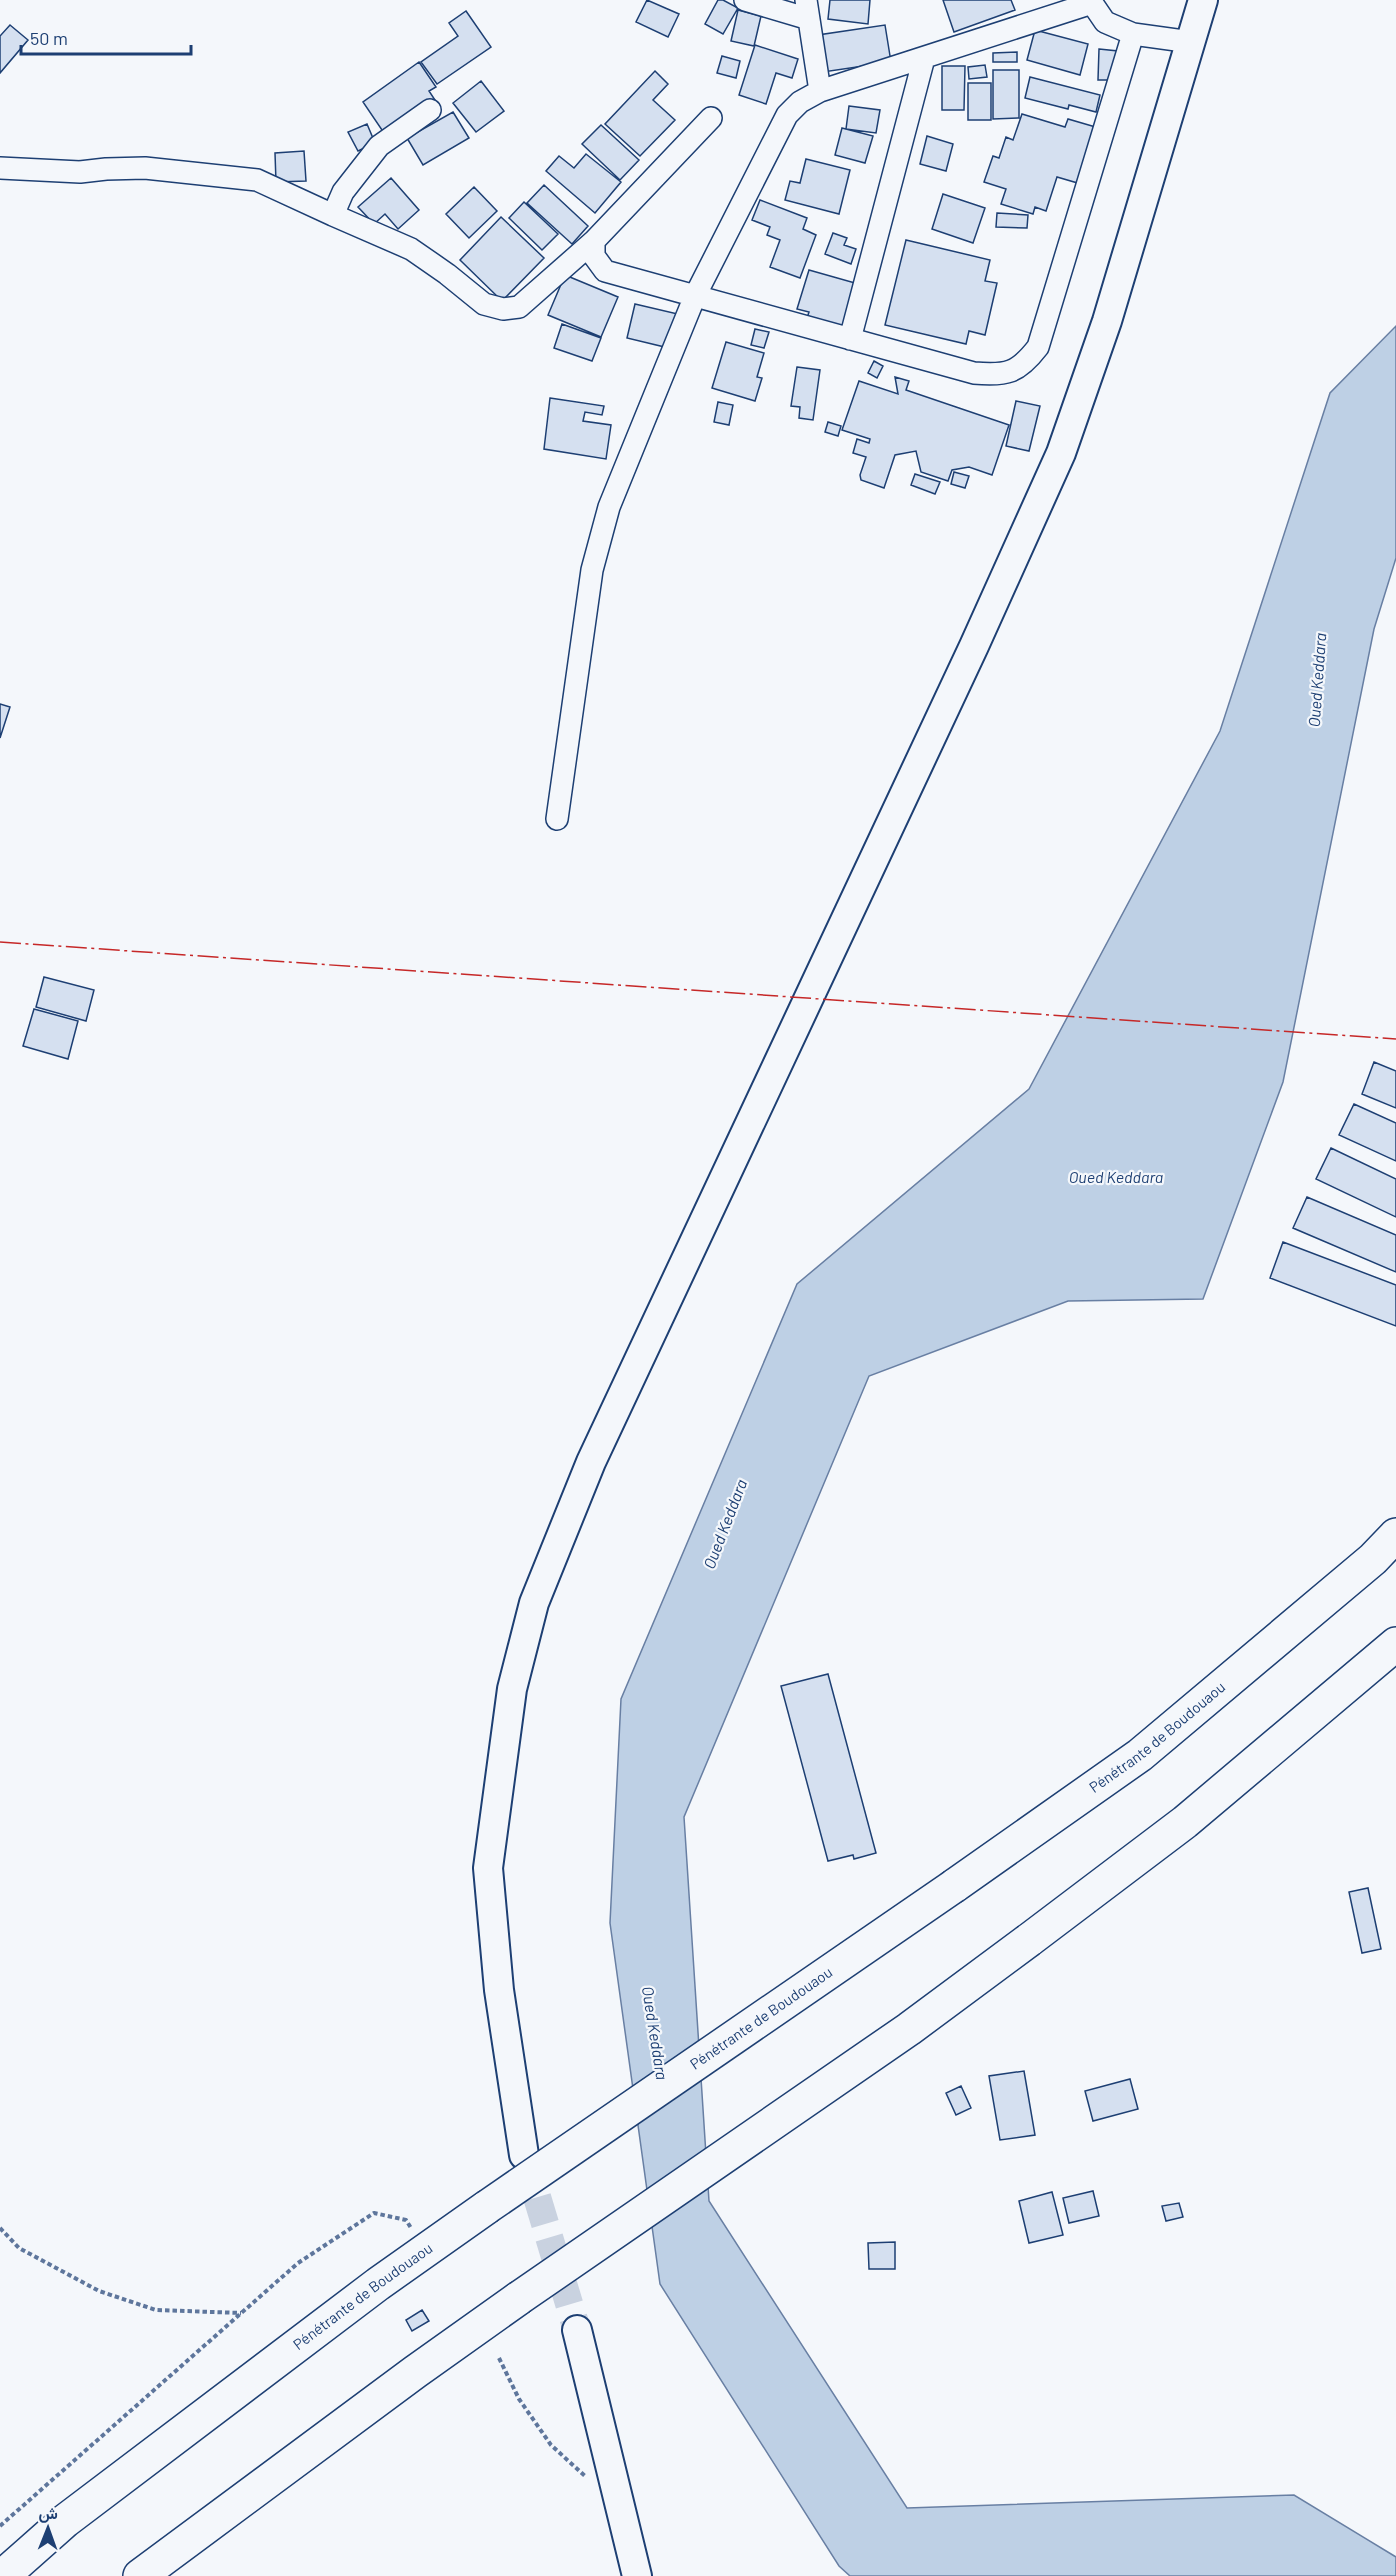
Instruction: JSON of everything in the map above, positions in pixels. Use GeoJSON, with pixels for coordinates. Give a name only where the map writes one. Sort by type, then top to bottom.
{"type":"FeatureCollection","features":[{"type":"Feature","properties":{"kind":"highway","name":"Pénétrante de Boudouaou"},"geometry":{"type":"LineString","coordinates":[[3,2576],[65,2521],[378,2284],[1140,1755],[1373,1559],[1396,1535]]}},
{"type":"Feature","properties":{"kind":"highway"},"geometry":{"type":"LineString","coordinates":[[140,2576],[415,2372],[909,2029],[1029,1940],[1185,1822],[1396,1644]]}},
{"type":"Feature","properties":{"kind":"main road"},"geometry":{"type":"LineString","coordinates":[[524,2154],[499,1990],[488,1868],[512,1689],[534,1603],[591,1461],[974,646],[1061,453],[1107,321],[1203,0]]}},
{"type":"Feature","properties":{"kind":"main road"},"geometry":{"type":"LineString","coordinates":[[577,2330],[637,2576]]}},
{"type":"Feature","properties":{"kind":"street"},"geometry":{"type":"LineString","coordinates":[[745,0],[808,10],[820,92]]}},
{"type":"Feature","properties":{"kind":"street"},"geometry":{"type":"LineString","coordinates":[[557,819],[592,570],[609,507],[695,296],[787,116],[800,102],[820,92],[1091,1],[1105,22],[1133,34],[1191,42]]}},
{"type":"Feature","properties":{"kind":"street"},"geometry":{"type":"LineString","coordinates":[[594,241],[594,256],[605,271],[974,373],[996,375],[1023,366],[1038,347],[1133,34]]}},
{"type":"Feature","properties":{"kind":"street"},"geometry":{"type":"LineString","coordinates":[[850,339],[924,58]]}},
{"type":"Feature","properties":{"kind":"street"},"geometry":{"type":"LineString","coordinates":[[333,215],[343,192],[379,146],[430,110]]}},
{"type":"Feature","properties":{"kind":"street"},"geometry":{"type":"LineString","coordinates":[[0,168],[80,172],[146,168],[257,180],[411,249],[484,304],[503,309],[519,307],[594,241],[711,118]]}},
{"type":"Feature","properties":{"kind":"path"},"geometry":{"type":"LineString","coordinates":[[0,2526],[298,2263],[374,2213],[406,2220],[413,2230]]}},
{"type":"Feature","properties":{"kind":"path"},"geometry":{"type":"LineString","coordinates":[[0,2228],[19,2248],[99,2291],[156,2310],[242,2313]]}},
{"type":"Feature","properties":{"kind":"path"},"geometry":{"type":"LineString","coordinates":[[499,2358],[519,2398],[551,2445],[591,2481]]}},
{"type":"Feature","properties":{"kind":"water","name":"Oued Keddara"},"geometry":{"type":"Polygon","coordinates":[[[1396,326],[1396,558],[1374,629],[1283,1082],[1203,1299],[1068,1301],[869,1376],[684,1817],[709,2201],[907,2508],[1294,2495],[1396,2557],[1396,2576],[850,2576],[839,2566],[660,2284],[610,1923],[621,1699],[797,1284],[1029,1089],[1220,731],[1330,393],[1396,326]]]}},
{"type":"Feature","properties":{"kind":"building"},"geometry":{"type":"Polygon","coordinates":[[[647,0],[679,14],[668,37],[636,22],[647,0]]]}},
{"type":"Feature","properties":{"kind":"building"},"geometry":{"type":"Polygon","coordinates":[[[718,0],[723,0],[738,8],[723,34],[705,24],[718,0]]]}},
{"type":"Feature","properties":{"kind":"building"},"geometry":{"type":"Polygon","coordinates":[[[830,0],[870,0],[868,24],[828,19],[830,0]]]}},
{"type":"Feature","properties":{"kind":"building"},"geometry":{"type":"Polygon","coordinates":[[[943,0],[1011,0],[1015,10],[954,32],[943,0]]]}},
{"type":"Feature","properties":{"kind":"building"},"geometry":{"type":"Polygon","coordinates":[[[738,10],[761,16],[754,46],[731,41],[738,10]]]}},
{"type":"Feature","properties":{"kind":"building"},"geometry":{"type":"Polygon","coordinates":[[[466,11],[491,47],[437,84],[421,62],[458,36],[449,23],[466,11]]]}},
{"type":"Feature","properties":{"kind":"building"},"geometry":{"type":"Polygon","coordinates":[[[10,25],[28,40],[0,73],[0,36],[10,25]]]}},
{"type":"Feature","properties":{"kind":"building"},"geometry":{"type":"Polygon","coordinates":[[[885,25],[891,62],[823,72],[818,35],[885,25]]]}},
{"type":"Feature","properties":{"kind":"building"},"geometry":{"type":"Polygon","coordinates":[[[1035,30],[1088,44],[1080,75],[1027,60],[1035,30]]]}},
{"type":"Feature","properties":{"kind":"building"},"geometry":{"type":"Polygon","coordinates":[[[755,45],[798,59],[792,78],[776,73],[766,104],[739,95],[755,45]]]}},
{"type":"Feature","properties":{"kind":"building"},"geometry":{"type":"Polygon","coordinates":[[[1099,49],[1118,51],[1116,80],[1098,80],[1099,49]]]}},
{"type":"Feature","properties":{"kind":"building"},"geometry":{"type":"Polygon","coordinates":[[[1017,52],[1017,62],[993,62],[993,53],[1017,52]]]}},
{"type":"Feature","properties":{"kind":"building"},"geometry":{"type":"Polygon","coordinates":[[[722,56],[740,61],[736,78],[717,73],[722,56]]]}},
{"type":"Feature","properties":{"kind":"building"},"geometry":{"type":"Polygon","coordinates":[[[419,62],[436,87],[429,91],[435,100],[384,133],[363,102],[419,62]]]}},
{"type":"Feature","properties":{"kind":"building"},"geometry":{"type":"Polygon","coordinates":[[[985,65],[987,77],[969,79],[968,67],[985,65]]]}},
{"type":"Feature","properties":{"kind":"building"},"geometry":{"type":"Polygon","coordinates":[[[942,66],[965,66],[964,110],[942,110],[942,66]]]}},
{"type":"Feature","properties":{"kind":"building"},"geometry":{"type":"Polygon","coordinates":[[[993,70],[1019,70],[1019,118],[993,119],[993,70]]]}},
{"type":"Feature","properties":{"kind":"building"},"geometry":{"type":"Polygon","coordinates":[[[655,71],[668,84],[653,100],[675,120],[640,156],[605,124],[655,71]]]}},
{"type":"Feature","properties":{"kind":"building"},"geometry":{"type":"Polygon","coordinates":[[[1030,77],[1100,95],[1096,112],[1069,105],[1068,109],[1025,98],[1030,77]]]}},
{"type":"Feature","properties":{"kind":"building"},"geometry":{"type":"Polygon","coordinates":[[[481,81],[504,111],[476,132],[453,103],[481,81]]]}},
{"type":"Feature","properties":{"kind":"building"},"geometry":{"type":"Polygon","coordinates":[[[968,83],[991,83],[991,120],[968,120],[968,83]]]}},
{"type":"Feature","properties":{"kind":"building"},"geometry":{"type":"Polygon","coordinates":[[[849,106],[880,110],[876,133],[846,129],[849,106]]]}},
{"type":"Feature","properties":{"kind":"building"},"geometry":{"type":"Polygon","coordinates":[[[453,112],[469,138],[423,165],[407,138],[453,112]]]}},
{"type":"Feature","properties":{"kind":"building"},"geometry":{"type":"Polygon","coordinates":[[[1022,114],[1065,127],[1068,119],[1099,128],[1081,184],[1057,177],[1046,211],[1035,207],[1033,214],[1001,204],[1006,189],[984,182],[993,156],[999,158],[1006,137],[1013,140],[1022,114]]]}},
{"type":"Feature","properties":{"kind":"building"},"geometry":{"type":"Polygon","coordinates":[[[367,124],[375,143],[358,151],[348,132],[367,124]]]}},
{"type":"Feature","properties":{"kind":"building"},"geometry":{"type":"Polygon","coordinates":[[[601,125],[639,160],[620,180],[582,144],[601,125]]]}},
{"type":"Feature","properties":{"kind":"building"},"geometry":{"type":"Polygon","coordinates":[[[842,128],[873,136],[865,163],[835,155],[842,128]]]}},
{"type":"Feature","properties":{"kind":"building"},"geometry":{"type":"Polygon","coordinates":[[[927,136],[953,144],[946,171],[920,164],[927,136]]]}},
{"type":"Feature","properties":{"kind":"building"},"geometry":{"type":"Polygon","coordinates":[[[304,151],[306,181],[276,182],[275,153],[304,151]]]}},
{"type":"Feature","properties":{"kind":"building"},"geometry":{"type":"Polygon","coordinates":[[[586,154],[621,182],[595,213],[546,171],[559,156],[574,168],[586,154]]]}},
{"type":"Feature","properties":{"kind":"building"},"geometry":{"type":"Polygon","coordinates":[[[806,159],[850,170],[839,214],[785,200],[790,181],[800,183],[806,159]]]}},
{"type":"Feature","properties":{"kind":"building"},"geometry":{"type":"Polygon","coordinates":[[[391,178],[419,210],[398,229],[385,214],[374,224],[358,207],[391,178]]]}},
{"type":"Feature","properties":{"kind":"building"},"geometry":{"type":"Polygon","coordinates":[[[544,185],[588,226],[572,244],[527,203],[544,185]]]}},
{"type":"Feature","properties":{"kind":"building"},"geometry":{"type":"Polygon","coordinates":[[[474,187],[497,211],[469,238],[446,214],[474,187]]]}},
{"type":"Feature","properties":{"kind":"building"},"geometry":{"type":"Polygon","coordinates":[[[943,194],[985,208],[973,243],[932,229],[943,194]]]}},
{"type":"Feature","properties":{"kind":"building"},"geometry":{"type":"Polygon","coordinates":[[[760,200],[807,218],[803,229],[816,235],[800,278],[770,267],[780,240],[767,235],[770,227],[752,220],[760,200]]]}},
{"type":"Feature","properties":{"kind":"building"},"geometry":{"type":"Polygon","coordinates":[[[524,202],[558,234],[542,250],[509,218],[524,202]]]}},
{"type":"Feature","properties":{"kind":"building"},"geometry":{"type":"Polygon","coordinates":[[[997,213],[1028,215],[1027,228],[996,227],[997,213]]]}},
{"type":"Feature","properties":{"kind":"building"},"geometry":{"type":"Polygon","coordinates":[[[501,217],[544,258],[502,301],[460,260],[501,217]]]}},
{"type":"Feature","properties":{"kind":"building"},"geometry":{"type":"Polygon","coordinates":[[[833,233],[847,238],[844,245],[856,249],[851,264],[825,254],[833,233]]]}},
{"type":"Feature","properties":{"kind":"building"},"geometry":{"type":"Polygon","coordinates":[[[906,240],[990,260],[985,281],[997,283],[985,335],[969,331],[966,344],[885,325],[906,240]]]}},
{"type":"Feature","properties":{"kind":"building"},"geometry":{"type":"Polygon","coordinates":[[[809,270],[855,283],[842,328],[807,318],[809,312],[797,309],[809,270]]]}},
{"type":"Feature","properties":{"kind":"building"},"geometry":{"type":"Polygon","coordinates":[[[565,275],[618,297],[601,337],[548,315],[565,275]]]}},
{"type":"Feature","properties":{"kind":"building"},"geometry":{"type":"Polygon","coordinates":[[[635,304],[682,315],[673,349],[627,338],[635,304]]]}},
{"type":"Feature","properties":{"kind":"building"},"geometry":{"type":"Polygon","coordinates":[[[562,324],[601,338],[592,361],[554,348],[562,324]]]}},
{"type":"Feature","properties":{"kind":"building"},"geometry":{"type":"Polygon","coordinates":[[[755,329],[769,332],[764,348],[751,345],[755,329]]]}},
{"type":"Feature","properties":{"kind":"building"},"geometry":{"type":"Polygon","coordinates":[[[726,342],[764,353],[757,377],[762,378],[755,401],[712,388],[726,342]]]}},
{"type":"Feature","properties":{"kind":"building"},"geometry":{"type":"Polygon","coordinates":[[[874,361],[883,366],[877,378],[868,373],[874,361]]]}},
{"type":"Feature","properties":{"kind":"building"},"geometry":{"type":"Polygon","coordinates":[[[797,367],[820,370],[813,420],[799,418],[800,407],[791,406],[797,367]]]}},
{"type":"Feature","properties":{"kind":"building"},"geometry":{"type":"Polygon","coordinates":[[[895,377],[909,381],[906,390],[1009,425],[992,475],[969,467],[952,470],[948,481],[921,472],[916,451],[895,455],[884,488],[861,480],[860,475],[866,457],[853,453],[857,439],[869,443],[870,439],[842,430],[859,381],[898,394],[895,377]]]}},
{"type":"Feature","properties":{"kind":"building"},"geometry":{"type":"Polygon","coordinates":[[[550,398],[604,406],[602,415],[585,412],[583,421],[611,425],[606,459],[544,449],[550,398]]]}},
{"type":"Feature","properties":{"kind":"building"},"geometry":{"type":"Polygon","coordinates":[[[1016,401],[1040,406],[1029,451],[1006,446],[1016,401]]]}},
{"type":"Feature","properties":{"kind":"building"},"geometry":{"type":"Polygon","coordinates":[[[718,402],[733,405],[729,425],[714,422],[718,402]]]}},
{"type":"Feature","properties":{"kind":"building"},"geometry":{"type":"Polygon","coordinates":[[[828,422],[841,426],[838,436],[825,432],[828,422]]]}},
{"type":"Feature","properties":{"kind":"building"},"geometry":{"type":"Polygon","coordinates":[[[954,472],[969,476],[965,488],[951,484],[954,472]]]}},
{"type":"Feature","properties":{"kind":"building"},"geometry":{"type":"Polygon","coordinates":[[[915,474],[940,482],[935,494],[911,485],[915,474]]]}},
{"type":"Feature","properties":{"kind":"building"},"geometry":{"type":"Polygon","coordinates":[[[0,704],[10,707],[0,738],[0,704]]]}},
{"type":"Feature","properties":{"kind":"building"},"geometry":{"type":"Polygon","coordinates":[[[44,977],[94,990],[86,1021],[36,1007],[44,977]]]}},
{"type":"Feature","properties":{"kind":"building"},"geometry":{"type":"Polygon","coordinates":[[[34,1009],[78,1021],[68,1059],[23,1046],[34,1009]]]}},
{"type":"Feature","properties":{"kind":"building"},"geometry":{"type":"Polygon","coordinates":[[[1374,1062],[1396,1071],[1396,1108],[1362,1094],[1374,1062]]]}},
{"type":"Feature","properties":{"kind":"building"},"geometry":{"type":"Polygon","coordinates":[[[1354,1104],[1396,1123],[1396,1161],[1339,1135],[1354,1104]]]}},
{"type":"Feature","properties":{"kind":"building"},"geometry":{"type":"Polygon","coordinates":[[[1331,1148],[1396,1179],[1396,1217],[1316,1179],[1331,1148]]]}},
{"type":"Feature","properties":{"kind":"building"},"geometry":{"type":"Polygon","coordinates":[[[1307,1197],[1396,1235],[1396,1272],[1293,1228],[1307,1197]]]}},
{"type":"Feature","properties":{"kind":"building"},"geometry":{"type":"Polygon","coordinates":[[[1283,1242],[1396,1285],[1396,1326],[1270,1278],[1283,1242]]]}},
{"type":"Feature","properties":{"kind":"building"},"geometry":{"type":"Polygon","coordinates":[[[828,1674],[876,1853],[854,1859],[853,1855],[828,1861],[781,1686],[828,1674]]]}},
{"type":"Feature","properties":{"kind":"building"},"geometry":{"type":"Polygon","coordinates":[[[1368,1888],[1381,1949],[1362,1953],[1349,1892],[1368,1888]]]}},
{"type":"Feature","properties":{"kind":"building"},"geometry":{"type":"Polygon","coordinates":[[[1024,2071],[1035,2135],[1000,2140],[989,2076],[1024,2071]]]}},
{"type":"Feature","properties":{"kind":"building"},"geometry":{"type":"Polygon","coordinates":[[[1130,2079],[1138,2109],[1093,2121],[1085,2091],[1130,2079]]]}},
{"type":"Feature","properties":{"kind":"building"},"geometry":{"type":"Polygon","coordinates":[[[961,2086],[971,2108],[956,2115],[946,2093],[961,2086]]]}},
{"type":"Feature","properties":{"kind":"building"},"geometry":{"type":"Polygon","coordinates":[[[1093,2191],[1099,2216],[1069,2223],[1063,2198],[1093,2191]]]}},
{"type":"Feature","properties":{"kind":"building"},"geometry":{"type":"Polygon","coordinates":[[[1052,2192],[1063,2235],[1029,2243],[1019,2201],[1052,2192]]]}},
{"type":"Feature","properties":{"kind":"building"},"geometry":{"type":"Polygon","coordinates":[[[1179,2203],[1183,2217],[1166,2221],[1162,2206],[1179,2203]]]}},
{"type":"Feature","properties":{"kind":"building"},"geometry":{"type":"Polygon","coordinates":[[[895,2242],[895,2269],[869,2269],[868,2243],[895,2242]]]}},
{"type":"Feature","properties":{"kind":"building"},"geometry":{"type":"Polygon","coordinates":[[[422,2310],[429,2321],[412,2331],[406,2320],[422,2310]]]}},
{"type":"Feature","properties":{"kind":"tunnel"},"geometry":{"type":"LineString","coordinates":[[525,2157],[577,2330]]}},
{"type":"Feature","properties":{"kind":"power"},"geometry":{"type":"LineString","coordinates":[[0,942],[1396,1039]]}}]}
